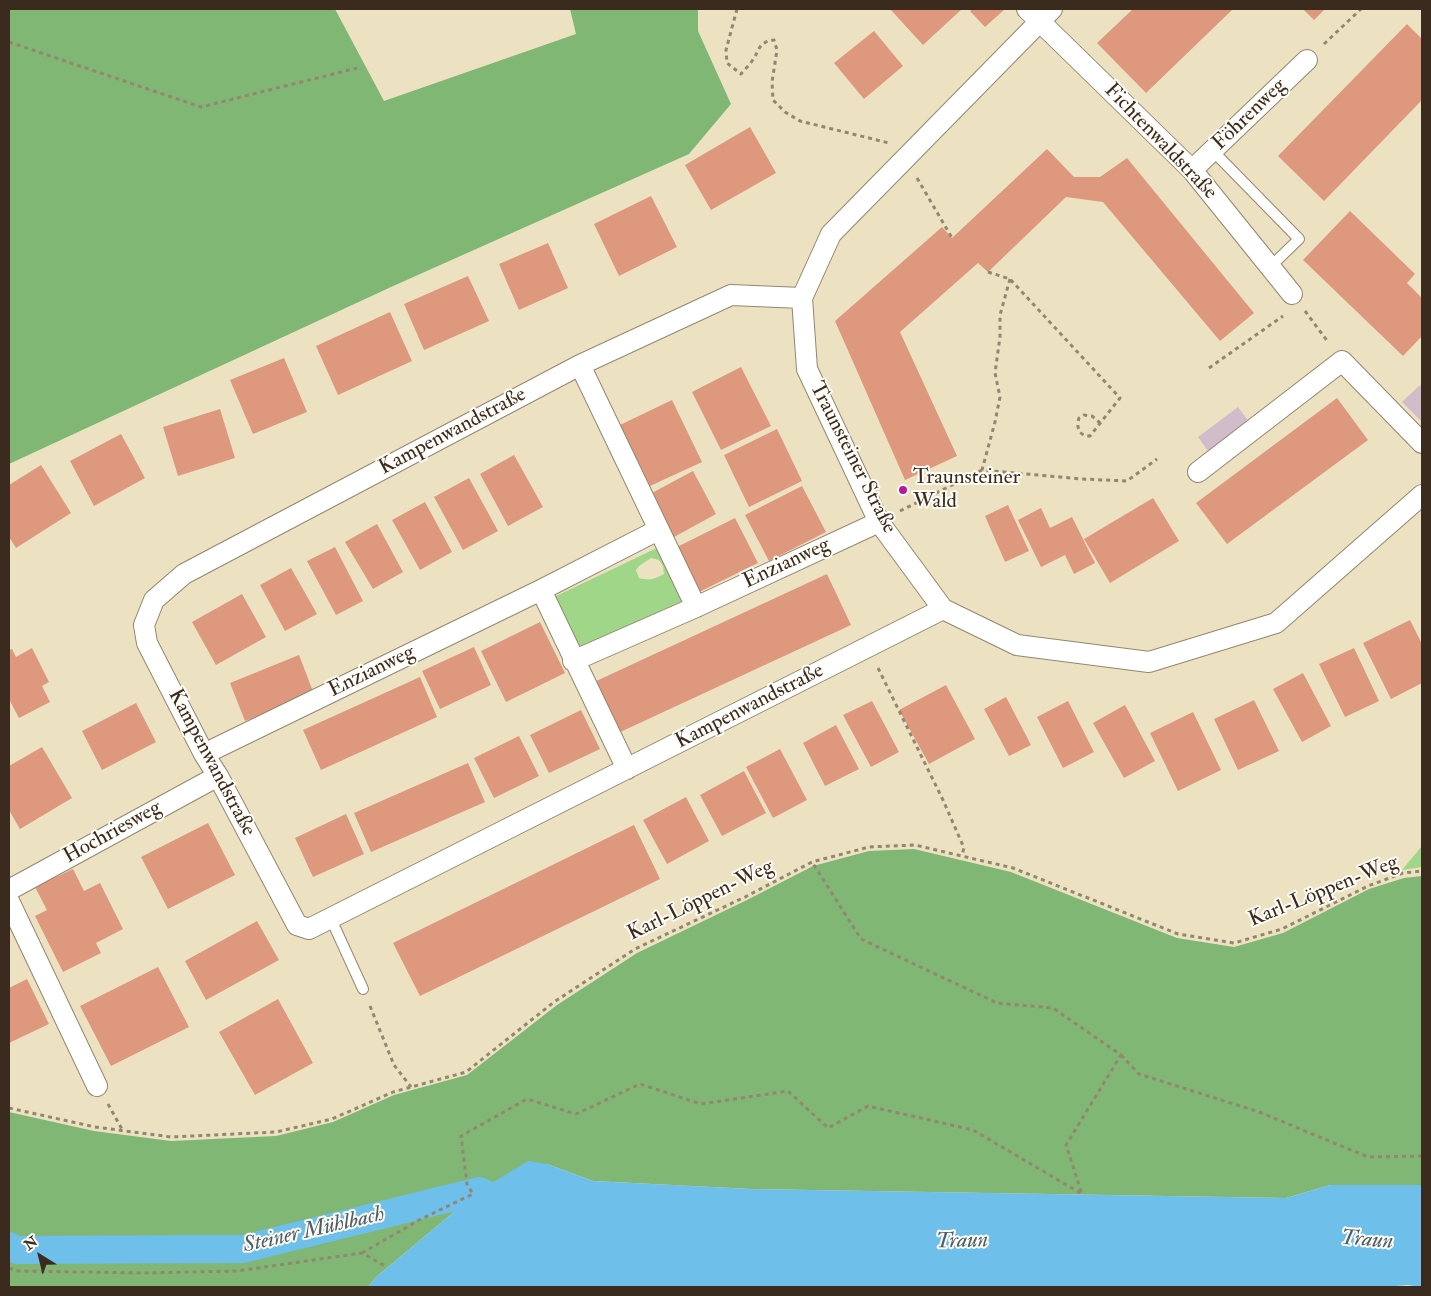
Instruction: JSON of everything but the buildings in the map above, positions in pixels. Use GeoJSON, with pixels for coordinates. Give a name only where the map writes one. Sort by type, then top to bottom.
{"type":"FeatureCollection","features":[{"type":"Feature","properties":{"kind":"street","name":"Traunsteiner Straße"},"geometry":{"type":"LineString","coordinates":[[1039,13],[1002,60],[831,234],[802,298],[807,369],[879,522],[943,609],[1017,645],[1149,662],[1276,623],[1422,495]]}},
{"type":"Feature","properties":{"kind":"street","name":"Fichtenwaldstraße"},"geometry":{"type":"LineString","coordinates":[[1039,13],[1192,170],[1296,299]]}},
{"type":"Feature","properties":{"kind":"street","name":"Föhrenweg"},"geometry":{"type":"LineString","coordinates":[[1192,170],[1307,60]]}},
{"type":"Feature","properties":{"kind":"street","name":"Kampenwandstraße"},"geometry":{"type":"LineString","coordinates":[[802,298],[731,295],[580,365],[184,574],[154,600],[144,625],[147,643],[204,754],[218,776],[297,925],[309,930],[943,609]]}},
{"type":"Feature","properties":{"kind":"street"},"geometry":{"type":"LineString","coordinates":[[1198,472],[1342,361],[1422,443]]}},
{"type":"Feature","properties":{"kind":"street"},"geometry":{"type":"LineString","coordinates":[[580,365],[696,607]]}},
{"type":"Feature","properties":{"kind":"street","name":"Enzianweg"},"geometry":{"type":"LineString","coordinates":[[574,661],[879,522]]}},
{"type":"Feature","properties":{"kind":"street","name":"Enzianweg"},"geometry":{"type":"LineString","coordinates":[[204,754],[540,590],[658,530]]}},
{"type":"Feature","properties":{"kind":"street"},"geometry":{"type":"LineString","coordinates":[[540,590],[627,769]]}},
{"type":"Feature","properties":{"kind":"street","name":"Hochriesweg"},"geometry":{"type":"LineString","coordinates":[[9,890],[218,776]]}},
{"type":"Feature","properties":{"kind":"street"},"geometry":{"type":"LineString","coordinates":[[9,901],[97,1086]]}},
{"type":"Feature","properties":{"kind":"lane"},"geometry":{"type":"LineString","coordinates":[[1212,150],[1299,239],[1270,267]]}},
{"type":"Feature","properties":{"kind":"lane"},"geometry":{"type":"LineString","coordinates":[[331,919],[363,989]]}},
{"type":"Feature","properties":{"kind":"path"},"geometry":{"type":"LineString","coordinates":[[737,9],[726,50],[727,64],[740,74],[752,61],[758,49],[767,41],[774,40],[777,50],[772,82],[773,100],[785,112],[800,121],[909,154],[952,238]]}},
{"type":"Feature","properties":{"kind":"path"},"geometry":{"type":"LineString","coordinates":[[1307,60],[1361,9]]}},
{"type":"Feature","properties":{"kind":"path"},"geometry":{"type":"LineString","coordinates":[[9,42],[201,107],[358,68]]}},
{"type":"Feature","properties":{"kind":"path"},"geometry":{"type":"LineString","coordinates":[[988,272],[1010,279],[1120,398],[1090,436],[1085,436],[1077,426],[1078,418],[1084,415],[1092,416],[1100,423]]}},
{"type":"Feature","properties":{"kind":"path"},"geometry":{"type":"LineString","coordinates":[[982,470],[1000,397],[994,373],[1000,337],[1000,314],[1010,279]]}},
{"type":"Feature","properties":{"kind":"path"},"geometry":{"type":"LineString","coordinates":[[1209,368],[1296,299],[1342,361]]}},
{"type":"Feature","properties":{"kind":"path"},"geometry":{"type":"LineString","coordinates":[[879,522],[982,470],[1127,481],[1156,458]]}},
{"type":"Feature","properties":{"kind":"path"},"geometry":{"type":"LineString","coordinates":[[868,647],[943,800],[964,848],[962,855]]}},
{"type":"Feature","properties":{"kind":"path","name":"Karl-Löppen-Weg"},"geometry":{"type":"LineString","coordinates":[[9,1108],[95,1127],[171,1137],[276,1132],[332,1119],[392,1092],[466,1072],[554,1002],[635,949],[745,897],[812,862],[869,847],[915,845],[1013,868],[1178,934],[1234,943],[1282,929],[1368,886],[1403,873],[1422,871]]}},
{"type":"Feature","properties":{"kind":"path"},"geometry":{"type":"LineString","coordinates":[[812,862],[861,939],[998,1003],[1053,1008],[1121,1055],[1139,1074],[1259,1112],[1368,1157],[1422,1156]]}},
{"type":"Feature","properties":{"kind":"path"},"geometry":{"type":"LineString","coordinates":[[363,989],[394,1065],[411,1086]]}},
{"type":"Feature","properties":{"kind":"path"},"geometry":{"type":"LineString","coordinates":[[9,1268],[18,1271],[124,1273],[237,1271],[362,1252],[473,1194],[467,1184],[461,1136],[527,1099],[576,1114],[640,1084],[701,1104],[788,1091],[828,1128],[868,1106],[973,1130],[1082,1194],[1066,1145],[1121,1055]]}},
{"type":"Feature","properties":{"kind":"path"},"geometry":{"type":"LineString","coordinates":[[97,1086],[123,1131]]}},
{"type":"Feature","properties":{"kind":"path"},"geometry":{"type":"LineString","coordinates":[[362,1252],[385,1266]]}},
{"type":"Feature","properties":{"kind":"shaded area"},"geometry":{"type":"Polygon","coordinates":[[[1420,385],[1422,387],[1422,422],[1402,402],[1420,385]]]}},
{"type":"Feature","properties":{"kind":"shaded area"},"geometry":{"type":"Polygon","coordinates":[[[1238,407],[1250,423],[1210,454],[1198,437],[1238,407]]]}},
{"type":"Feature","properties":{"kind":"green space"},"geometry":{"type":"Polygon","coordinates":[[[9,9],[335,9],[384,101],[576,34],[570,9],[698,9],[698,31],[731,104],[689,154],[391,287],[9,464],[9,9]]]}},
{"type":"Feature","properties":{"kind":"green space"},"geometry":{"type":"Polygon","coordinates":[[[661,546],[696,607],[591,652],[576,643],[554,597],[661,546]],[[651,558],[639,566],[636,570],[639,578],[652,579],[664,574],[663,566],[659,560],[651,558]]]}},
{"type":"Feature","properties":{"kind":"green space"},"geometry":{"type":"Polygon","coordinates":[[[1422,846],[1422,867],[1402,870],[1422,846]]]}},
{"type":"Feature","properties":{"kind":"green space"},"geometry":{"type":"Polygon","coordinates":[[[914,849],[1011,872],[1177,938],[1234,947],[1283,933],[1369,889],[1404,878],[1422,876],[1422,1185],[1330,1185],[1286,1198],[751,1189],[593,1181],[547,1164],[479,1191],[376,1277],[368,1287],[9,1287],[9,1112],[94,1131],[171,1141],[276,1136],[333,1122],[394,1095],[467,1075],[557,1005],[637,953],[813,866],[869,851],[914,849]]]}},
{"type":"Feature","properties":{"kind":"water","name":"Traun"},"geometry":{"type":"Polygon","coordinates":[[[528,1161],[547,1164],[593,1181],[751,1189],[1286,1198],[1330,1185],[1422,1185],[1422,1287],[1407,1285],[1386,1287],[368,1287],[376,1277],[479,1191],[528,1161]]]}},
{"type":"Feature","properties":{"kind":"waterway","name":"Steiner Mühlbach"},"geometry":{"type":"LineString","coordinates":[[9,1246],[17,1250],[243,1249],[479,1191],[512,1206]]}},
{"type":"Feature","properties":{"kind":"place","name":"Traunsteiner Wald"},"geometry":{"type":"Point","coordinates":[903,490]}}]}
